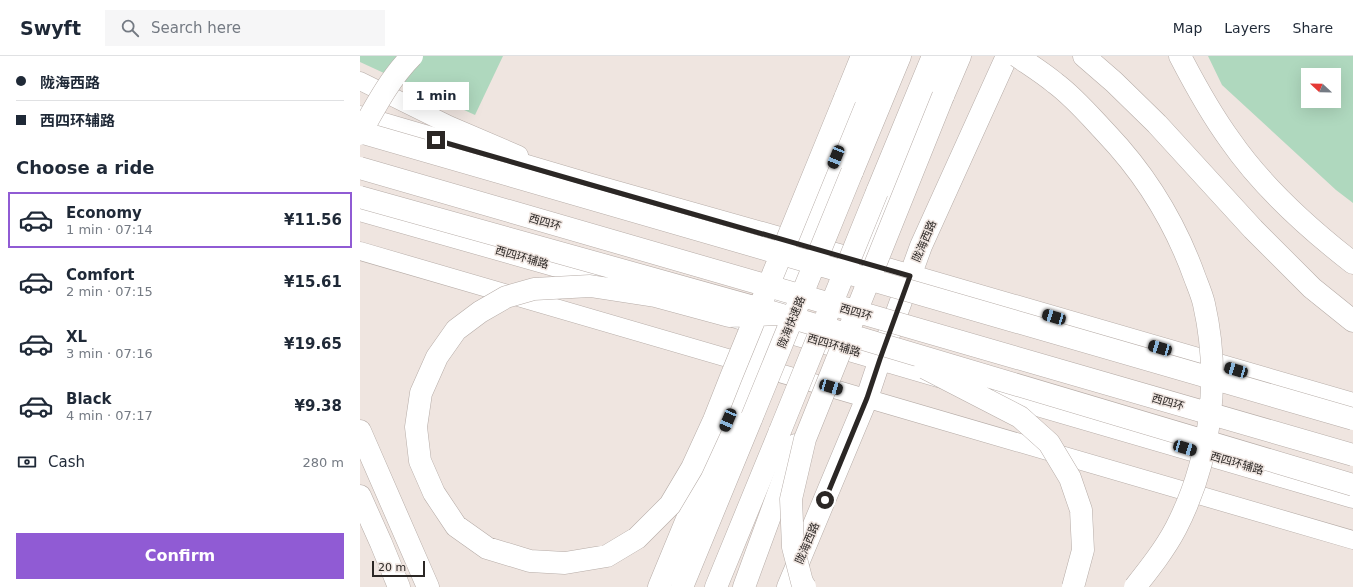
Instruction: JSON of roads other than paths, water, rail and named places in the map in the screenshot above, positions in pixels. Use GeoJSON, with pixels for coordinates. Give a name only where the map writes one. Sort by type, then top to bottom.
{"type":"FeatureCollection","features":[{"type":"Feature","properties":{"kind":"main road"},"geometry":{"type":"LineString","coordinates":[[412,56],[405,62],[378,101],[360,133],[1353,419]]}},
{"type":"Feature","properties":{"kind":"main road"},"geometry":{"type":"LineString","coordinates":[[773,320],[772,314],[758,314],[751,315],[729,316],[655,296],[590,286],[534,289],[506,297],[480,312],[456,330],[437,356],[421,393],[416,427],[419,454],[420,461],[434,493],[456,526],[487,548],[530,561],[565,563],[607,556],[637,538],[670,505],[692,468],[714,420],[755,318],[758,311],[773,274],[776,267],[782,252],[785,245],[791,230],[794,223],[862,56]]}},
{"type":"Feature","properties":{"kind":"main road"},"geometry":{"type":"LineString","coordinates":[[659,587],[751,364],[773,320],[801,244],[878,56]]}},
{"type":"Feature","properties":{"kind":"main road","name":"陇海快速路"},"geometry":{"type":"LineString","coordinates":[[682,587],[900,56]]}},
{"type":"Feature","properties":{"kind":"main road"},"geometry":{"type":"LineString","coordinates":[[716,587],[933,56]]}},
{"type":"Feature","properties":{"kind":"main road"},"geometry":{"type":"LineString","coordinates":[[744,587],[833,345],[915,130],[946,56]]}},
{"type":"Feature","properties":{"kind":"main road"},"geometry":{"type":"LineString","coordinates":[[805,587],[802,582],[793,547],[790,499],[805,439],[960,56]]}},
{"type":"Feature","properties":{"kind":"main road","name":"陇海西路"},"geometry":{"type":"LineString","coordinates":[[788,587],[867,398],[880,352],[921,246],[1007,56]]}},
{"type":"Feature","properties":{"kind":"main road"},"geometry":{"type":"LineString","coordinates":[[1017,56],[1056,83],[1086,111],[1122,149],[1150,186],[1168,217],[1189,260],[1204,303],[1211,348],[1213,386],[1206,448],[1193,489],[1176,528],[1156,561],[1135,587]]}},
{"type":"Feature","properties":{"kind":"main road"},"geometry":{"type":"LineString","coordinates":[[1084,56],[1114,82],[1157,124],[1253,229],[1312,288],[1353,321]]}},
{"type":"Feature","properties":{"kind":"main road"},"geometry":{"type":"LineString","coordinates":[[1180,56],[1205,101],[1230,141],[1251,168],[1287,206],[1325,241],[1353,263]]}},
{"type":"Feature","properties":{"kind":"main road"},"geometry":{"type":"LineString","coordinates":[[360,117],[1353,404]]}},
{"type":"Feature","properties":{"kind":"main road","name":"西四环"},"geometry":{"type":"LineString","coordinates":[[360,168],[1353,455]]}},
{"type":"Feature","properties":{"kind":"main road"},"geometry":{"type":"LineString","coordinates":[[360,197],[880,352],[1353,485]]}},
{"type":"Feature","properties":{"kind":"main road","name":"西四环辅路"},"geometry":{"type":"LineString","coordinates":[[360,210],[773,320],[833,345],[880,352],[1353,497]]}},
{"type":"Feature","properties":{"kind":"main road"},"geometry":{"type":"LineString","coordinates":[[880,352],[1020,417],[1049,443],[1070,478],[1081,510],[1083,550],[1073,587]]}},
{"type":"Feature","properties":{"kind":"main road"},"geometry":{"type":"LineString","coordinates":[[360,431],[423,572],[428,587]]}},
{"type":"Feature","properties":{"kind":"main road"},"geometry":{"type":"LineString","coordinates":[[360,496],[381,542],[398,587]]}},
{"type":"Feature","properties":{"kind":"street"},"geometry":{"type":"LineString","coordinates":[[360,81],[449,125],[588,184]]}},
{"type":"Feature","properties":{"kind":"street"},"geometry":{"type":"LineString","coordinates":[[360,251],[1353,540]]}},
{"type":"Feature","properties":{"kind":"street"},"geometry":{"type":"LineString","coordinates":[[1296,387],[1353,396]]}}]}
